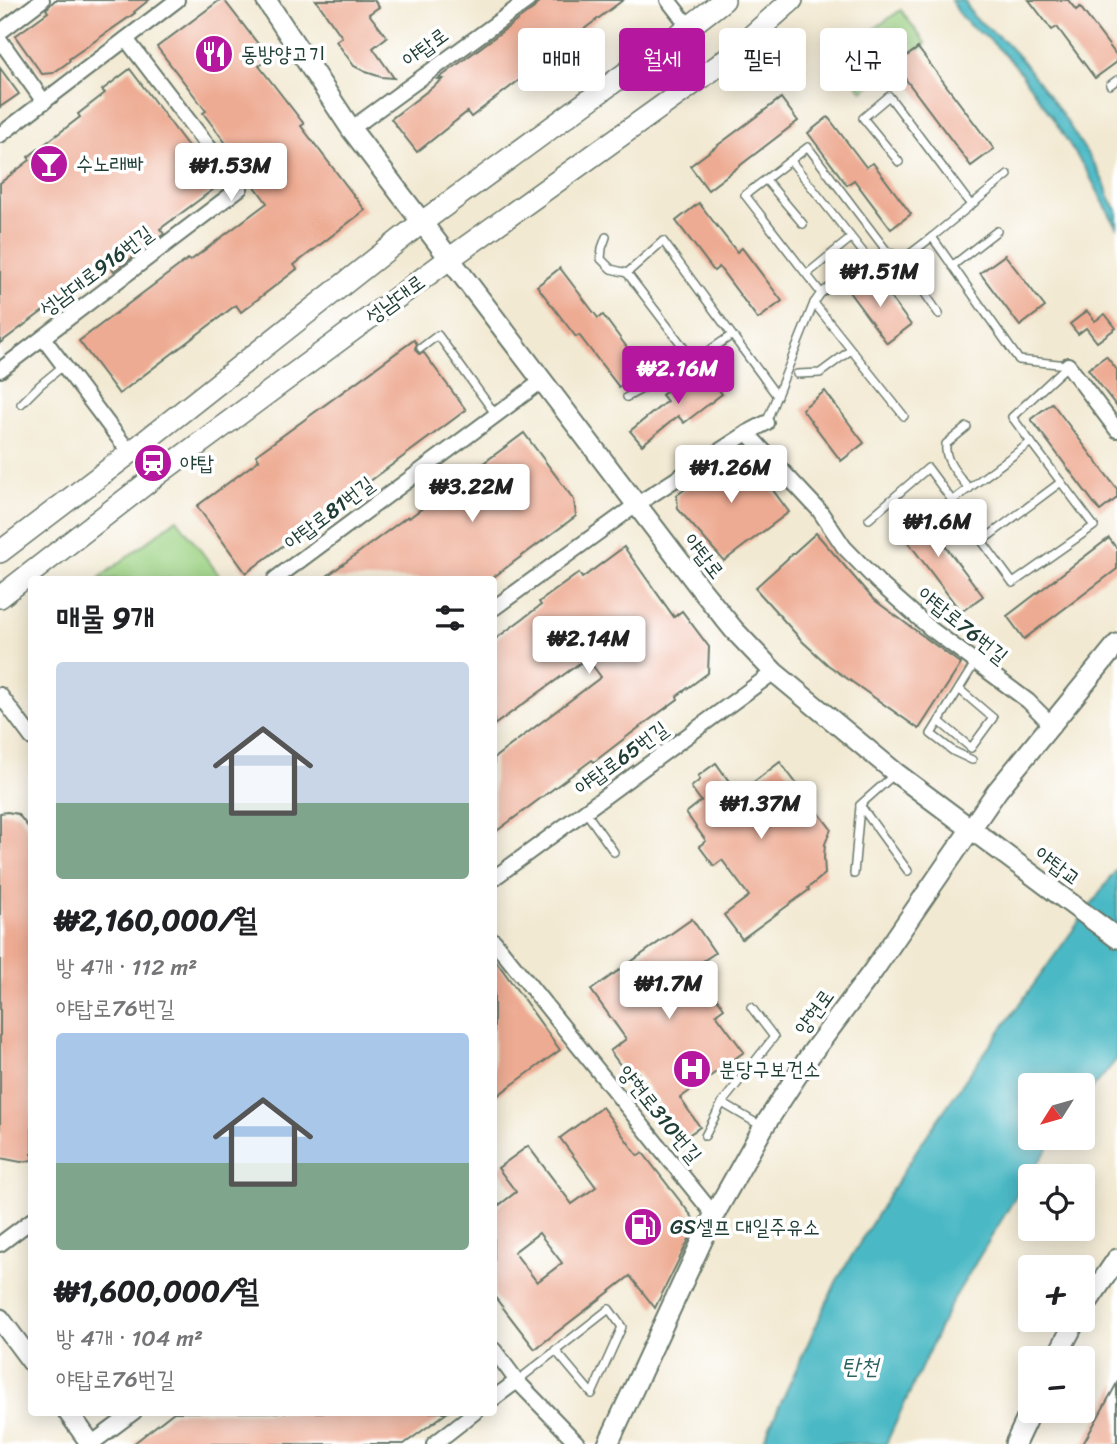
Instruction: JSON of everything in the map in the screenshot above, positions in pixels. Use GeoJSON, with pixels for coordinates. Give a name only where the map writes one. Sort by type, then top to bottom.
{"type":"FeatureCollection","features":[{"type":"Feature","properties":{"kind":"main road","name":"성남대로"},"geometry":{"type":"LineString","coordinates":[[0,552],[421,223],[724,0]]}},
{"type":"Feature","properties":{"kind":"main road","name":"성남대로"},"geometry":{"type":"LineString","coordinates":[[0,597],[161,472],[719,65],[792,1]]}},
{"type":"Feature","properties":{"kind":"street"},"geometry":{"type":"LineString","coordinates":[[0,32],[42,0]]}},
{"type":"Feature","properties":{"kind":"street"},"geometry":{"type":"LineString","coordinates":[[0,135],[177,0]]}},
{"type":"Feature","properties":{"kind":"street","name":"야탑로"},"geometry":{"type":"LineString","coordinates":[[265,0],[351,128],[421,223],[734,630],[774,671],[896,773],[1005,855]]}},
{"type":"Feature","properties":{"kind":"street","name":"야탑로"},"geometry":{"type":"LineString","coordinates":[[351,128],[528,0]]}},
{"type":"Feature","properties":{"kind":"street"},"geometry":{"type":"LineString","coordinates":[[668,0],[689,27]]}},
{"type":"Feature","properties":{"kind":"street","name":"성남대로916번길"},"geometry":{"type":"LineString","coordinates":[[126,39],[240,188],[43,338],[130,453]]}},
{"type":"Feature","properties":{"kind":"street"},"geometry":{"type":"LineString","coordinates":[[0,40],[44,102]]}},
{"type":"Feature","properties":{"kind":"street"},"geometry":{"type":"LineString","coordinates":[[0,370],[43,338]]}},
{"type":"Feature","properties":{"kind":"street"},"geometry":{"type":"LineString","coordinates":[[1068,365],[1117,430]]}},
{"type":"Feature","properties":{"kind":"street","name":"야탑로81번길"},"geometry":{"type":"LineString","coordinates":[[279,576],[543,380]]}},
{"type":"Feature","properties":{"kind":"street"},"geometry":{"type":"LineString","coordinates":[[497,606],[636,505],[766,423]]}},
{"type":"Feature","properties":{"kind":"street","name":"야탑로76번길"},"geometry":{"type":"LineString","coordinates":[[747,433],[819,510],[844,547],[870,574],[931,629],[1028,701],[1051,724]]}},
{"type":"Feature","properties":{"kind":"street","name":"양현로"},"geometry":{"type":"LineString","coordinates":[[608,1444],[714,1215],[763,1128],[811,1054],[873,971],[997,791],[1117,644]]}},
{"type":"Feature","properties":{"kind":"street","name":"야탑로65번길"},"geometry":{"type":"LineString","coordinates":[[497,876],[774,671]]}},
{"type":"Feature","properties":{"kind":"street"},"geometry":{"type":"LineString","coordinates":[[0,695],[28,733]]}},
{"type":"Feature","properties":{"kind":"street","name":"야탑교"},"geometry":{"type":"LineString","coordinates":[[1005,855],[1117,938]]}},
{"type":"Feature","properties":{"kind":"street","name":"양현로310번길"},"geometry":{"type":"LineString","coordinates":[[497,944],[714,1215]]}},
{"type":"Feature","properties":{"kind":"street"},"geometry":{"type":"LineString","coordinates":[[0,1244],[28,1223]]}},
{"type":"Feature","properties":{"kind":"street"},"geometry":{"type":"LineString","coordinates":[[1095,1291],[1117,1259]]}},
{"type":"Feature","properties":{"kind":"street"},"geometry":{"type":"LineString","coordinates":[[0,1320],[28,1357]]}},
{"type":"Feature","properties":{"kind":"street"},"geometry":{"type":"LineString","coordinates":[[497,1354],[517,1381],[578,1444]]}},
{"type":"Feature","properties":{"kind":"street"},"geometry":{"type":"LineString","coordinates":[[497,1396],[517,1381]]}},
{"type":"Feature","properties":{"kind":"street"},"geometry":{"type":"LineString","coordinates":[[71,1416],[91,1444],[129,1416]]}},
{"type":"Feature","properties":{"kind":"street"},"geometry":{"type":"LineString","coordinates":[[434,1444],[465,1416]]}},
{"type":"Feature","properties":{"kind":"street"},"geometry":{"type":"LineString","coordinates":[[1015,1444],[1025,1423]]}},
{"type":"Feature","properties":{"kind":"lane"},"geometry":{"type":"LineString","coordinates":[[899,162],[863,118],[889,96],[971,205]]}},
{"type":"Feature","properties":{"kind":"lane"},"geometry":{"type":"LineString","coordinates":[[821,293],[745,195],[808,147],[886,250],[902,260],[939,314]]}},
{"type":"Feature","properties":{"kind":"lane"},"geometry":{"type":"LineString","coordinates":[[790,161],[870,261]]}},
{"type":"Feature","properties":{"kind":"lane"},"geometry":{"type":"LineString","coordinates":[[902,260],[1009,175]]}},
{"type":"Feature","properties":{"kind":"lane"},"geometry":{"type":"LineString","coordinates":[[766,180],[803,223]]}},
{"type":"Feature","properties":{"kind":"lane"},"geometry":{"type":"LineString","coordinates":[[952,266],[997,231]]}},
{"type":"Feature","properties":{"kind":"lane"},"geometry":{"type":"LineString","coordinates":[[606,237],[601,259],[611,269],[627,273],[694,360]]}},
{"type":"Feature","properties":{"kind":"lane"},"geometry":{"type":"LineString","coordinates":[[932,237],[1018,360],[1068,365]]}},
{"type":"Feature","properties":{"kind":"lane"},"geometry":{"type":"LineString","coordinates":[[807,274],[851,238]]}},
{"type":"Feature","properties":{"kind":"lane"},"geometry":{"type":"LineString","coordinates":[[627,273],[663,241],[777,396]]}},
{"type":"Feature","properties":{"kind":"lane"},"geometry":{"type":"LineString","coordinates":[[766,423],[814,303],[821,293],[886,250]]}},
{"type":"Feature","properties":{"kind":"lane"},"geometry":{"type":"LineString","coordinates":[[814,303],[904,416]]}},
{"type":"Feature","properties":{"kind":"lane"},"geometry":{"type":"LineString","coordinates":[[421,348],[439,335],[496,416]]}},
{"type":"Feature","properties":{"kind":"lane"},"geometry":{"type":"LineString","coordinates":[[627,397],[694,360],[732,335]]}},
{"type":"Feature","properties":{"kind":"lane"},"geometry":{"type":"LineString","coordinates":[[797,374],[820,373],[851,350]]}},
{"type":"Feature","properties":{"kind":"lane"},"geometry":{"type":"LineString","coordinates":[[869,519],[928,468],[1013,583],[1094,526],[1012,417],[1068,365]]}},
{"type":"Feature","properties":{"kind":"lane"},"geometry":{"type":"LineString","coordinates":[[21,404],[63,366]]}},
{"type":"Feature","properties":{"kind":"lane"},"geometry":{"type":"LineString","coordinates":[[967,427],[946,443],[945,451],[947,460],[969,489]]}},
{"type":"Feature","properties":{"kind":"lane"},"geometry":{"type":"LineString","coordinates":[[953,501],[1031,442]]}},
{"type":"Feature","properties":{"kind":"lane"},"geometry":{"type":"LineString","coordinates":[[982,541],[1061,482]]}},
{"type":"Feature","properties":{"kind":"lane"},"geometry":{"type":"LineString","coordinates":[[972,760],[953,751],[931,734],[975,663]]}},
{"type":"Feature","properties":{"kind":"lane"},"geometry":{"type":"LineString","coordinates":[[939,721],[971,748],[993,718],[959,689]]}},
{"type":"Feature","properties":{"kind":"lane"},"geometry":{"type":"LineString","coordinates":[[854,874],[860,805],[896,773]]}},
{"type":"Feature","properties":{"kind":"lane"},"geometry":{"type":"LineString","coordinates":[[860,805],[908,871]]}},
{"type":"Feature","properties":{"kind":"lane"},"geometry":{"type":"LineString","coordinates":[[585,811],[614,852]]}},
{"type":"Feature","properties":{"kind":"lane"},"geometry":{"type":"LineString","coordinates":[[705,1136],[722,1104],[774,1037],[751,1007]]}},
{"type":"Feature","properties":{"kind":"lane"},"geometry":{"type":"LineString","coordinates":[[722,1104],[763,1128]]}},
{"type":"Feature","properties":{"kind":"lane"},"geometry":{"type":"LineString","coordinates":[[517,1381],[555,1350],[608,1309],[622,1327],[592,1394],[555,1350]]}},
{"type":"Feature","properties":{"kind":"green space"},"geometry":{"type":"Polygon","coordinates":[[[901,10],[926,44],[907,58],[907,28],[876,28],[901,10]]]}},
{"type":"Feature","properties":{"kind":"green space"},"geometry":{"type":"Polygon","coordinates":[[[177,519],[220,576],[102,576],[177,519]]]}},
{"type":"Feature","properties":{"kind":"water"},"geometry":{"type":"Polygon","coordinates":[[[951,0],[964,0],[974,17],[1020,58],[1056,105],[1106,187],[1117,210],[1117,228],[1089,175],[1014,64],[989,39],[970,26],[951,0]]]}},
{"type":"Feature","properties":{"kind":"water","name":"탄천"},"geometry":{"type":"Polygon","coordinates":[[[1117,869],[1117,1059],[1096,1084],[1096,1073],[1018,1073],[1018,1150],[1047,1150],[1037,1164],[1018,1164],[1018,1193],[950,1305],[886,1444],[762,1444],[836,1282],[918,1148],[1117,869]]]}},
{"type":"Feature","properties":{"kind":"building"},"geometry":{"type":"Polygon","coordinates":[[[55,0],[149,0],[53,73],[42,74],[15,36],[48,12],[46,9],[55,0]]]}},
{"type":"Feature","properties":{"kind":"building"},"geometry":{"type":"Polygon","coordinates":[[[220,0],[224,0],[269,58],[259,66],[365,210],[294,265],[297,269],[241,312],[236,305],[119,394],[79,341],[267,203],[254,185],[256,183],[203,113],[206,111],[157,47],[220,0]]]}},
{"type":"Feature","properties":{"kind":"building"},"geometry":{"type":"Polygon","coordinates":[[[316,0],[374,0],[379,7],[369,14],[387,37],[373,48],[394,78],[381,77],[354,66],[336,41],[342,37],[316,0]]]}},
{"type":"Feature","properties":{"kind":"building"},"geometry":{"type":"Polygon","coordinates":[[[540,0],[623,0],[585,28],[518,28],[518,81],[471,117],[467,112],[417,152],[391,119],[443,79],[438,79],[534,8],[540,0]]]}},
{"type":"Feature","properties":{"kind":"building"},"geometry":{"type":"Polygon","coordinates":[[[1029,0],[1068,0],[1076,10],[1080,7],[1117,56],[1117,62],[1095,78],[1057,27],[1052,30],[1029,0]]]}},
{"type":"Feature","properties":{"kind":"building"},"geometry":{"type":"Polygon","coordinates":[[[918,48],[994,149],[971,166],[907,81],[907,56],[918,48]]]}},
{"type":"Feature","properties":{"kind":"building"},"geometry":{"type":"Polygon","coordinates":[[[0,68],[19,94],[0,107],[0,68]]]}},
{"type":"Feature","properties":{"kind":"building"},"geometry":{"type":"Polygon","coordinates":[[[130,69],[218,186],[160,229],[164,234],[114,271],[108,263],[0,343],[0,183],[30,160],[28,157],[80,117],[78,114],[105,93],[102,90],[130,69]]]}},
{"type":"Feature","properties":{"kind":"building"},"geometry":{"type":"Polygon","coordinates":[[[781,98],[798,121],[708,190],[690,166],[781,98]]]}},
{"type":"Feature","properties":{"kind":"building"},"geometry":{"type":"Polygon","coordinates":[[[828,117],[866,167],[873,163],[911,214],[891,229],[854,180],[847,185],[808,133],[828,117]]]}},
{"type":"Feature","properties":{"kind":"building"},"geometry":{"type":"Polygon","coordinates":[[[699,203],[737,252],[742,248],[782,301],[758,319],[719,267],[714,271],[676,221],[699,203]]]}},
{"type":"Feature","properties":{"kind":"building"},"geometry":{"type":"Polygon","coordinates":[[[1005,255],[1045,307],[1020,326],[980,273],[1005,255]]]}},
{"type":"Feature","properties":{"kind":"building"},"geometry":{"type":"Polygon","coordinates":[[[560,268],[598,318],[603,315],[643,369],[619,387],[537,286],[560,268]]]}},
{"type":"Feature","properties":{"kind":"building"},"geometry":{"type":"Polygon","coordinates":[[[873,274],[911,325],[887,343],[849,292],[873,274]]]}},
{"type":"Feature","properties":{"kind":"building"},"geometry":{"type":"Polygon","coordinates":[[[1087,311],[1095,321],[1105,314],[1116,328],[1097,342],[1086,328],[1078,334],[1070,324],[1087,311]]]}},
{"type":"Feature","properties":{"kind":"building"},"geometry":{"type":"Polygon","coordinates":[[[414,340],[417,344],[416,351],[419,354],[424,353],[466,410],[246,573],[197,506],[259,460],[256,455],[414,340]]]}},
{"type":"Feature","properties":{"kind":"building"},"geometry":{"type":"Polygon","coordinates":[[[1106,356],[1117,370],[1117,407],[1088,369],[1106,356]]]}},
{"type":"Feature","properties":{"kind":"building"},"geometry":{"type":"Polygon","coordinates":[[[690,373],[696,381],[706,373],[722,394],[684,423],[678,416],[642,445],[630,431],[667,401],[662,395],[690,373]]]}},
{"type":"Feature","properties":{"kind":"building"},"geometry":{"type":"Polygon","coordinates":[[[825,391],[864,443],[841,461],[802,409],[825,391]]]}},
{"type":"Feature","properties":{"kind":"building"},"geometry":{"type":"Polygon","coordinates":[[[1052,403],[1117,489],[1117,498],[1100,511],[1031,419],[1052,403]]]}},
{"type":"Feature","properties":{"kind":"building"},"geometry":{"type":"Polygon","coordinates":[[[524,433],[574,500],[576,516],[495,576],[327,576],[408,516],[409,518],[524,433]]]}},
{"type":"Feature","properties":{"kind":"building"},"geometry":{"type":"Polygon","coordinates":[[[734,453],[747,455],[789,512],[724,561],[678,509],[677,495],[734,453]]]}},
{"type":"Feature","properties":{"kind":"building"},"geometry":{"type":"Polygon","coordinates":[[[915,506],[983,596],[961,612],[893,522],[915,506]]]}},
{"type":"Feature","properties":{"kind":"building"},"geometry":{"type":"Polygon","coordinates":[[[816,533],[873,599],[961,664],[919,729],[828,665],[803,642],[755,588],[816,533]]]}},
{"type":"Feature","properties":{"kind":"building"},"geometry":{"type":"Polygon","coordinates":[[[1109,538],[1117,549],[1117,569],[1024,639],[1007,616],[1109,538]]]}},
{"type":"Feature","properties":{"kind":"building"},"geometry":{"type":"Polygon","coordinates":[[[624,547],[674,617],[682,611],[709,647],[708,673],[594,762],[592,760],[497,831],[497,756],[601,677],[587,658],[497,723],[497,638],[579,573],[582,578],[624,547]]]}},
{"type":"Feature","properties":{"kind":"building"},"geometry":{"type":"Polygon","coordinates":[[[780,762],[831,829],[825,844],[825,874],[808,888],[809,890],[742,939],[724,915],[749,896],[722,860],[714,866],[699,846],[706,841],[686,813],[701,801],[691,787],[700,780],[698,776],[716,763],[738,794],[780,762]]]}},
{"type":"Feature","properties":{"kind":"building"},"geometry":{"type":"Polygon","coordinates":[[[0,813],[18,814],[28,827],[28,1161],[21,1162],[0,1158],[0,813]]]}},
{"type":"Feature","properties":{"kind":"building"},"geometry":{"type":"Polygon","coordinates":[[[692,919],[715,953],[694,967],[724,1008],[716,1014],[744,1052],[680,1098],[700,1127],[684,1138],[637,1072],[629,1077],[610,1051],[626,1039],[591,990],[692,919]]]}},
{"type":"Feature","properties":{"kind":"building"},"geometry":{"type":"Polygon","coordinates":[[[497,962],[560,1050],[497,1096],[497,962]]]}},
{"type":"Feature","properties":{"kind":"building"},"geometry":{"type":"Polygon","coordinates":[[[602,1107],[638,1156],[643,1153],[697,1223],[655,1308],[630,1276],[535,1349],[497,1300],[497,1207],[516,1192],[498,1168],[528,1146],[572,1204],[596,1187],[560,1138],[602,1107]],[[539,1233],[514,1252],[537,1282],[562,1263],[539,1233]]]}},
{"type":"Feature","properties":{"kind":"building"},"geometry":{"type":"Polygon","coordinates":[[[1117,1383],[1117,1444],[1083,1444],[1117,1383]]]}},
{"type":"Feature","properties":{"kind":"building"},"geometry":{"type":"Polygon","coordinates":[[[169,1416],[442,1416],[404,1444],[133,1444],[169,1416]]]}},
{"type":"Feature","properties":{"kind":"place","name":"동방양고기"},"geometry":{"type":"Point","coordinates":[214,54]}},
{"type":"Feature","properties":{"kind":"place","name":"수노래빠"},"geometry":{"type":"Point","coordinates":[49,164]}},
{"type":"Feature","properties":{"kind":"place","name":"야탑"},"geometry":{"type":"Point","coordinates":[153,463]}},
{"type":"Feature","properties":{"kind":"place","name":"분당구보건소"},"geometry":{"type":"Point","coordinates":[692,1069]}},
{"type":"Feature","properties":{"kind":"place","name":"GS셀프 대일주유소"},"geometry":{"type":"Point","coordinates":[643,1227]}}]}
